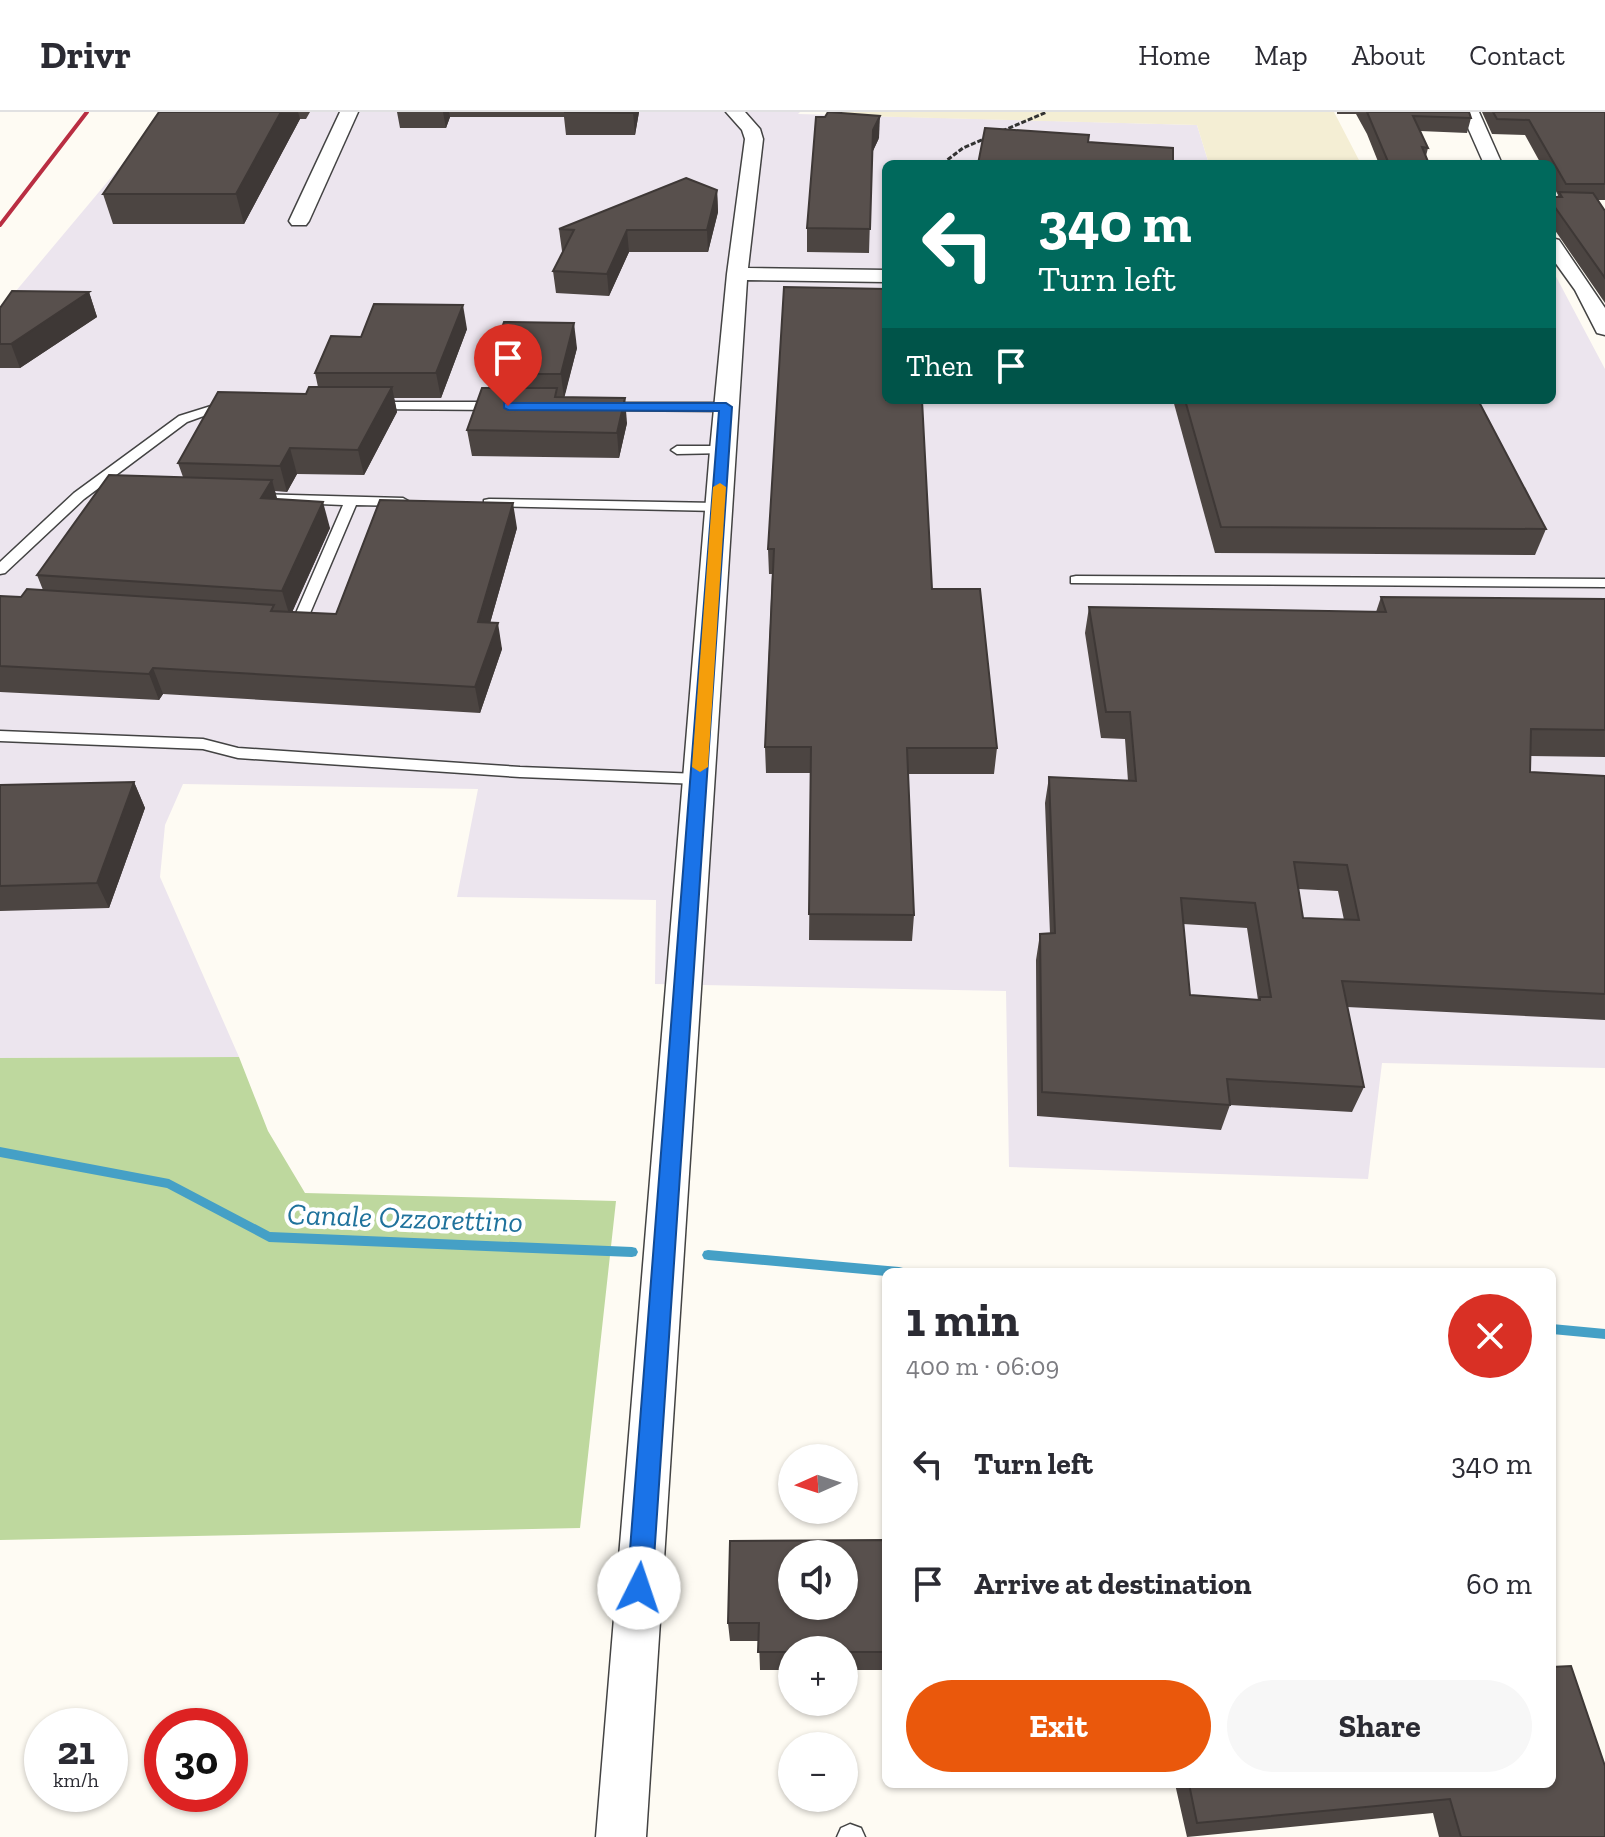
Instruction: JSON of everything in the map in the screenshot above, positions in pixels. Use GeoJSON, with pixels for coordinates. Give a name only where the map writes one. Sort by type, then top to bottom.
{"type":"FeatureCollection","features":[{"type":"Feature","properties":{"kind":"street"},"geometry":{"type":"LineString","coordinates":[[299,221],[349,112]]}},
{"type":"Feature","properties":{"kind":"street"},"geometry":{"type":"LineString","coordinates":[[621,1837],[722,450],[737,274],[754,139],[751,129],[735,112]]}},
{"type":"Feature","properties":{"kind":"street"},"geometry":{"type":"LineString","coordinates":[[1470,112],[1477,122],[1484,152],[1490,160]]}},
{"type":"Feature","properties":{"kind":"street"},"geometry":{"type":"LineString","coordinates":[[1556,250],[1585,290],[1605,328]]}},
{"type":"Feature","properties":{"kind":"street"},"geometry":{"type":"LineString","coordinates":[[737,274],[882,276]]}},
{"type":"Feature","properties":{"kind":"street"},"geometry":{"type":"LineString","coordinates":[[1563,290],[1585,290]]}},
{"type":"Feature","properties":{"kind":"lane"},"geometry":{"type":"LineString","coordinates":[[0,570],[79,496],[183,419],[229,404],[244,404]]}},
{"type":"Feature","properties":{"kind":"lane"},"geometry":{"type":"LineString","coordinates":[[353,405],[508,406]]}},
{"type":"Feature","properties":{"kind":"lane"},"geometry":{"type":"LineString","coordinates":[[586,406],[726,407]]}},
{"type":"Feature","properties":{"kind":"lane"},"geometry":{"type":"LineString","coordinates":[[677,450],[722,450]]}},
{"type":"Feature","properties":{"kind":"lane"},"geometry":{"type":"LineString","coordinates":[[79,496],[105,494]]}},
{"type":"Feature","properties":{"kind":"lane"},"geometry":{"type":"LineString","coordinates":[[242,497],[412,502]]}},
{"type":"Feature","properties":{"kind":"lane"},"geometry":{"type":"LineString","coordinates":[[267,623],[298,625],[351,501]]}},
{"type":"Feature","properties":{"kind":"lane"},"geometry":{"type":"LineString","coordinates":[[472,503],[718,507]]}},
{"type":"Feature","properties":{"kind":"lane"},"geometry":{"type":"LineString","coordinates":[[1076,580],[1605,583]]}},
{"type":"Feature","properties":{"kind":"lane"},"geometry":{"type":"LineString","coordinates":[[0,736],[203,744],[238,753],[533,773],[699,779]]}},
{"type":"Feature","properties":{"kind":"path"},"geometry":{"type":"LineString","coordinates":[[947,160],[963,148],[1047,112]]}},
{"type":"Feature","properties":{"kind":"shaded area"},"geometry":{"type":"Polygon","coordinates":[[[166,112],[800,112],[798,114],[1197,125],[1208,160],[882,160],[882,404],[1556,404],[1556,277],[1605,369],[1605,1068],[1382,1063],[1368,1179],[1009,1167],[1006,991],[655,984],[656,900],[457,897],[478,789],[183,784],[165,825],[160,877],[239,1057],[0,1058],[0,310],[166,112]]]}},
{"type":"Feature","properties":{"kind":"shaded area"},"geometry":{"type":"Polygon","coordinates":[[[831,112],[1334,112],[1359,160],[1208,160],[1197,125],[824,115],[831,112]]]}},
{"type":"Feature","properties":{"kind":"green space"},"geometry":{"type":"Polygon","coordinates":[[[239,1057],[268,1131],[305,1193],[616,1201],[580,1528],[0,1540],[0,1058],[239,1057]]]}},
{"type":"Feature","properties":{"kind":"building"},"geometry":{"type":"Polygon","coordinates":[[[159,112],[281,112],[236,194],[103,194],[159,112]]]}},
{"type":"Feature","properties":{"kind":"building"},"geometry":{"type":"Polygon","coordinates":[[[828,112],[880,116],[873,130],[870,229],[807,228],[816,117],[825,117],[828,112]]]}},
{"type":"Feature","properties":{"kind":"building"},"geometry":{"type":"Polygon","coordinates":[[[1367,112],[1469,112],[1471,118],[1413,116],[1428,148],[1422,147],[1427,160],[1387,160],[1367,112]]]}},
{"type":"Feature","properties":{"kind":"building"},"geometry":{"type":"Polygon","coordinates":[[[1493,112],[1605,112],[1605,184],[1566,184],[1556,167],[1556,160],[1552,160],[1529,120],[1497,119],[1493,112]]]}},
{"type":"Feature","properties":{"kind":"building"},"geometry":{"type":"Polygon","coordinates":[[[985,128],[1089,135],[1088,142],[1173,148],[1173,160],[979,160],[985,128]]]}},
{"type":"Feature","properties":{"kind":"building"},"geometry":{"type":"Polygon","coordinates":[[[686,178],[717,190],[707,230],[627,230],[607,274],[553,271],[574,230],[559,229],[686,178]]]}},
{"type":"Feature","properties":{"kind":"building"},"geometry":{"type":"Polygon","coordinates":[[[1559,192],[1593,193],[1605,211],[1605,278],[1556,209],[1556,197],[1562,197],[1559,192]]]}},
{"type":"Feature","properties":{"kind":"building"},"geometry":{"type":"Polygon","coordinates":[[[784,287],[882,289],[882,404],[922,404],[932,589],[980,589],[997,748],[907,748],[914,915],[809,914],[811,747],[765,747],[774,549],[768,549],[784,287]]]}},
{"type":"Feature","properties":{"kind":"building"},"geometry":{"type":"Polygon","coordinates":[[[12,291],[89,292],[11,344],[0,344],[0,308],[12,291]]]}},
{"type":"Feature","properties":{"kind":"building"},"geometry":{"type":"Polygon","coordinates":[[[374,304],[463,305],[436,373],[315,373],[331,336],[361,337],[374,304]]]}},
{"type":"Feature","properties":{"kind":"building"},"geometry":{"type":"Polygon","coordinates":[[[504,322],[574,323],[561,374],[486,374],[504,322]]]}},
{"type":"Feature","properties":{"kind":"building"},"geometry":{"type":"Polygon","coordinates":[[[309,387],[392,387],[358,450],[290,448],[280,466],[178,463],[218,392],[306,394],[309,387]]]}},
{"type":"Feature","properties":{"kind":"building"},"geometry":{"type":"Polygon","coordinates":[[[482,388],[557,388],[555,397],[625,398],[617,433],[467,430],[482,388]]]}},
{"type":"Feature","properties":{"kind":"building"},"geometry":{"type":"Polygon","coordinates":[[[1186,404],[1480,404],[1546,529],[1221,527],[1186,404]]]}},
{"type":"Feature","properties":{"kind":"building"},"geometry":{"type":"Polygon","coordinates":[[[109,475],[272,480],[261,498],[323,502],[282,591],[37,575],[109,475]]]}},
{"type":"Feature","properties":{"kind":"building"},"geometry":{"type":"Polygon","coordinates":[[[380,500],[513,503],[478,622],[498,623],[475,687],[153,668],[149,674],[0,666],[0,596],[21,597],[27,589],[274,605],[271,611],[336,614],[380,500]]]}},
{"type":"Feature","properties":{"kind":"building"},"geometry":{"type":"Polygon","coordinates":[[[1381,597],[1605,599],[1605,730],[1531,729],[1530,772],[1605,776],[1605,994],[1342,981],[1364,1087],[1227,1079],[1230,1105],[1042,1092],[1040,934],[1055,933],[1049,777],[1136,781],[1130,712],[1106,712],[1089,607],[1386,612],[1381,597]],[[1294,862],[1303,918],[1359,920],[1347,865],[1294,862]],[[1181,898],[1190,995],[1260,1000],[1260,997],[1271,997],[1255,903],[1181,898]]]}},
{"type":"Feature","properties":{"kind":"building"},"geometry":{"type":"Polygon","coordinates":[[[134,782],[97,883],[0,886],[0,785],[134,782]]]}},
{"type":"Feature","properties":{"kind":"building"},"geometry":{"type":"Polygon","coordinates":[[[858,1540],[882,1540],[882,1652],[858,1652],[858,1636],[778,1636],[778,1652],[758,1652],[759,1623],[728,1623],[730,1541],[778,1541],[778,1620],[858,1620],[858,1540]]]}},
{"type":"Feature","properties":{"kind":"building"},"geometry":{"type":"Polygon","coordinates":[[[1571,1666],[1605,1766],[1605,1837],[1461,1837],[1450,1799],[1197,1823],[1190,1788],[1556,1788],[1556,1667],[1571,1666]]]}},
{"type":"Feature","properties":{"kind":"waterway","name":"Canale Ozzorettino"},"geometry":{"type":"LineString","coordinates":[[0,1152],[169,1184],[269,1237],[632,1252]]}},
{"type":"Feature","properties":{"kind":"waterway","name":"Canale Ozzorettino"},"geometry":{"type":"LineString","coordinates":[[708,1255],[882,1270]]}},
{"type":"Feature","properties":{"kind":"waterway","name":"Canale Ozzorettino"},"geometry":{"type":"LineString","coordinates":[[1556,1329],[1605,1334]]}},
{"type":"Feature","properties":{"kind":"railway"},"geometry":{"type":"LineString","coordinates":[[0,225],[87,112]]}},
{"type":"Feature","properties":{"kind":"slow traffic"},"geometry":{"type":"LineString","coordinates":[[700,767],[720,487]]}},
{"type":"Feature","properties":{"kind":"route"},"geometry":{"type":"LineString","coordinates":[[508,406],[726,407],[639,1588]]}}]}
